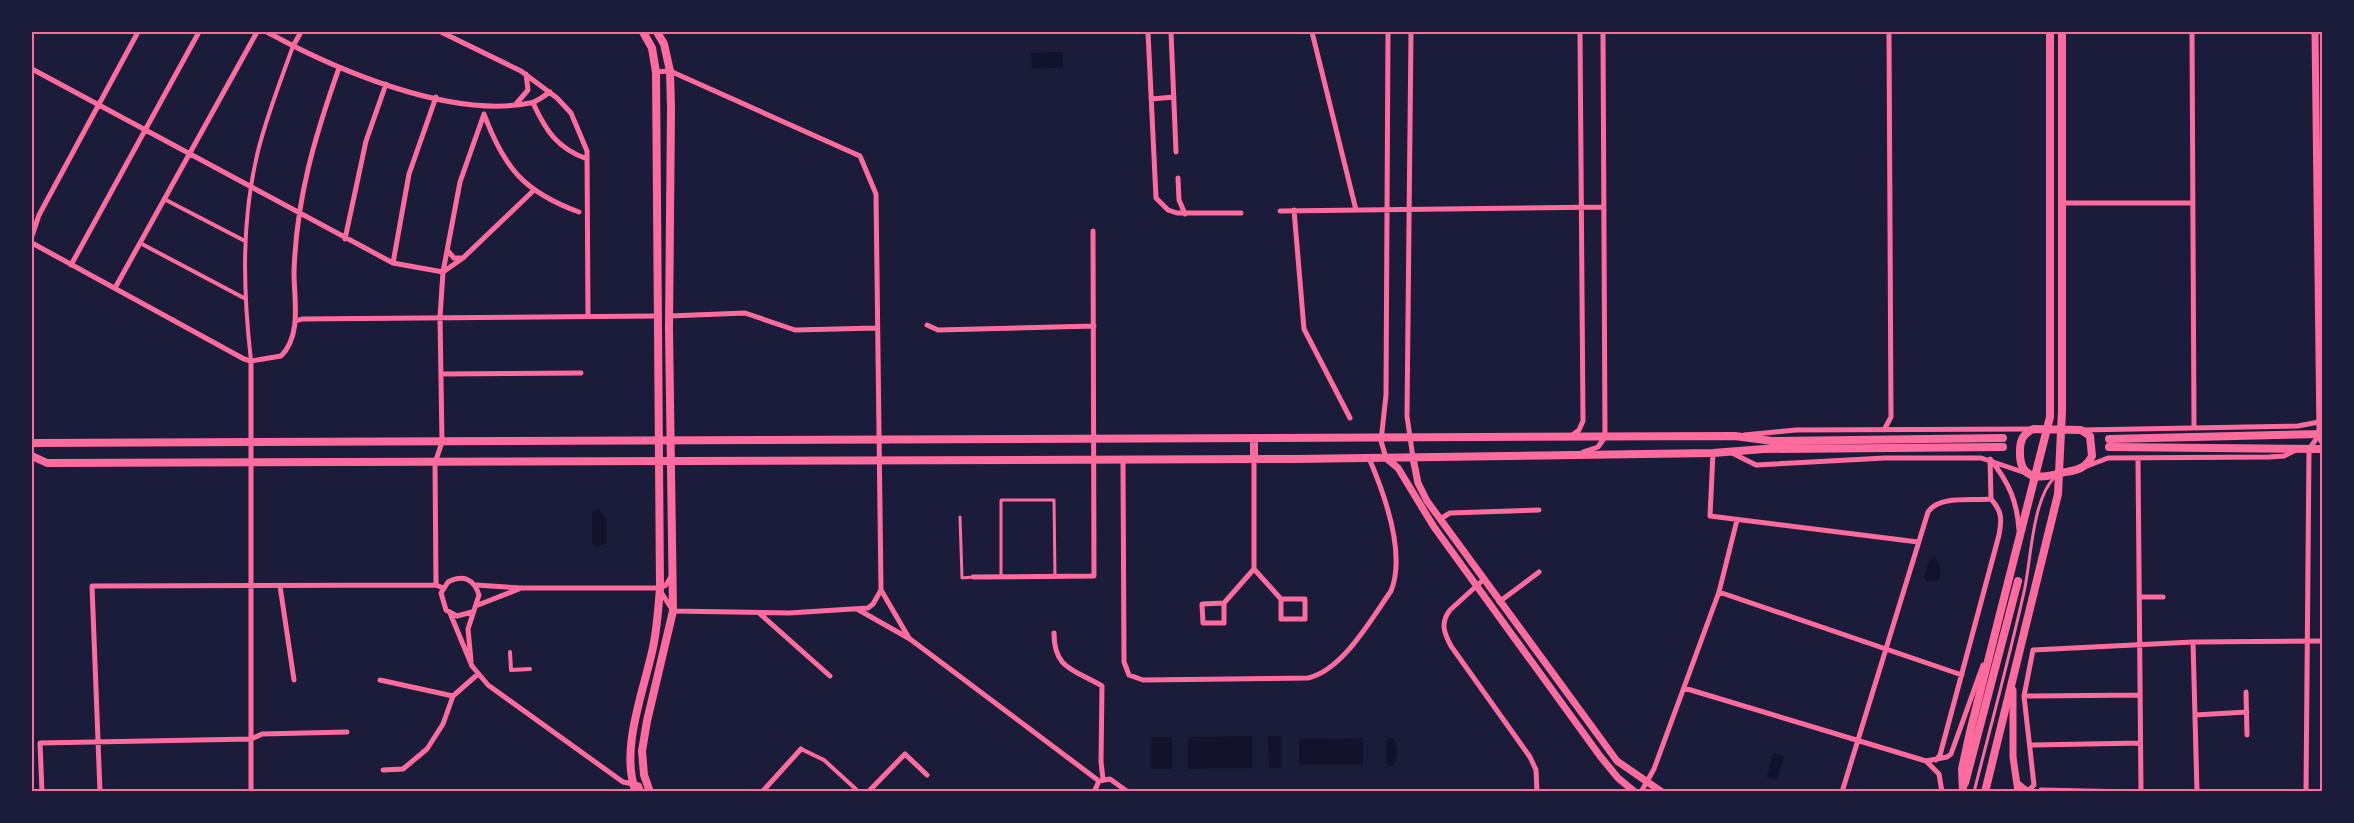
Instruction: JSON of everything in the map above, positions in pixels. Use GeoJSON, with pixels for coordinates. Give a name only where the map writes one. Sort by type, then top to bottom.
{"type":"FeatureCollection","features":[{"type":"Feature","properties":{"kind":"main road"},"geometry":{"type":"LineString","coordinates":[[634,787],[631,756],[636,710],[653,646],[660,588],[656,315],[656,72],[652,48],[643,32]]}},
{"type":"Feature","properties":{"kind":"main road"},"geometry":{"type":"LineString","coordinates":[[650,792],[644,775],[642,751],[646,721],[673,611],[673,462],[669,315],[670,71],[664,44],[657,32]]}},
{"type":"Feature","properties":{"kind":"main road"},"geometry":{"type":"LineString","coordinates":[[1963,791],[1962,769],[2050,411],[2050,32]]}},
{"type":"Feature","properties":{"kind":"main road"},"geometry":{"type":"LineString","coordinates":[[1985,792],[2058,494],[2062,429],[2062,32]]}},
{"type":"Feature","properties":{"kind":"main road"},"geometry":{"type":"LineString","coordinates":[[2033,429],[2062,429],[2081,430],[2090,436],[2092,456],[2083,468],[2035,478],[2023,472],[2020,459],[2021,441],[2033,429]]}},
{"type":"Feature","properties":{"kind":"main road"},"geometry":{"type":"LineString","coordinates":[[2321,437],[2309,435],[2109,443],[2322,448]]}},
{"type":"Feature","properties":{"kind":"main road"},"geometry":{"type":"LineString","coordinates":[[32,443],[1735,436],[1772,441],[2003,443],[1564,456],[1123,460],[47,463],[32,456]]}},
{"type":"Feature","properties":{"kind":"main road"},"geometry":{"type":"LineString","coordinates":[[1254,438],[1254,459]]}},
{"type":"Feature","properties":{"kind":"main road"},"geometry":{"type":"LineString","coordinates":[[1963,791],[2018,581]]}},
{"type":"Feature","properties":{"kind":"street"},"geometry":{"type":"LineString","coordinates":[[32,236],[39,214],[138,32]]}},
{"type":"Feature","properties":{"kind":"street"},"geometry":{"type":"LineString","coordinates":[[71,265],[199,32]]}},
{"type":"Feature","properties":{"kind":"street"},"geometry":{"type":"LineString","coordinates":[[116,288],[257,32]]}},
{"type":"Feature","properties":{"kind":"street"},"geometry":{"type":"LineString","coordinates":[[267,32],[339,68],[386,84],[436,97],[484,107],[533,103],[550,92]]}},
{"type":"Feature","properties":{"kind":"street"},"geometry":{"type":"LineString","coordinates":[[252,792],[249,586],[251,361],[244,298],[244,241],[258,150],[293,46],[301,32]]}},
{"type":"Feature","properties":{"kind":"street"},"geometry":{"type":"LineString","coordinates":[[441,32],[526,74],[550,92],[571,113],[583,138],[587,159],[588,316]]}},
{"type":"Feature","properties":{"kind":"street"},"geometry":{"type":"LineString","coordinates":[[1148,32],[1156,198],[1168,210],[1185,214],[1241,213]]}},
{"type":"Feature","properties":{"kind":"street"},"geometry":{"type":"LineString","coordinates":[[1171,32],[1176,152]]}},
{"type":"Feature","properties":{"kind":"street"},"geometry":{"type":"LineString","coordinates":[[1312,32],[1356,210]]}},
{"type":"Feature","properties":{"kind":"street"},"geometry":{"type":"LineString","coordinates":[[1388,32],[1386,395],[1382,450],[1386,458],[1398,468],[1422,508],[1608,767],[1635,792]]}},
{"type":"Feature","properties":{"kind":"street"},"geometry":{"type":"LineString","coordinates":[[1411,32],[1407,416],[1409,438],[1420,488],[1483,580],[1617,761],[1662,792]]}},
{"type":"Feature","properties":{"kind":"street"},"geometry":{"type":"LineString","coordinates":[[1568,438],[1577,433],[1583,421],[1580,32]]}},
{"type":"Feature","properties":{"kind":"street"},"geometry":{"type":"LineString","coordinates":[[1564,456],[1598,447],[1605,437],[1603,32]]}},
{"type":"Feature","properties":{"kind":"street"},"geometry":{"type":"LineString","coordinates":[[1884,430],[1890,423],[1891,410],[1889,32]]}},
{"type":"Feature","properties":{"kind":"street"},"geometry":{"type":"LineString","coordinates":[[2192,32],[2194,426]]}},
{"type":"Feature","properties":{"kind":"street"},"geometry":{"type":"LineString","coordinates":[[2083,468],[2108,458],[2138,460],[2277,457],[2304,449],[2321,437],[2319,422],[2320,201],[2315,32]]}},
{"type":"Feature","properties":{"kind":"street"},"geometry":{"type":"LineString","coordinates":[[32,243],[251,361],[281,356],[289,344],[296,321],[294,273],[298,214],[312,146],[339,68]]}},
{"type":"Feature","properties":{"kind":"street"},"geometry":{"type":"LineString","coordinates":[[32,69],[298,214],[393,263],[443,272],[463,258],[533,191]]}},
{"type":"Feature","properties":{"kind":"street"},"geometry":{"type":"LineString","coordinates":[[656,72],[670,71],[860,156],[876,194],[879,440],[880,590],[873,604],[857,609],[759,613],[673,611],[665,602],[660,588]]}},
{"type":"Feature","properties":{"kind":"street"},"geometry":{"type":"LineString","coordinates":[[515,105],[528,90],[526,74]]}},
{"type":"Feature","properties":{"kind":"street"},"geometry":{"type":"LineString","coordinates":[[345,239],[366,141],[386,84]]}},
{"type":"Feature","properties":{"kind":"street"},"geometry":{"type":"LineString","coordinates":[[393,263],[409,174],[436,97]]}},
{"type":"Feature","properties":{"kind":"street"},"geometry":{"type":"LineString","coordinates":[[1151,99],[1174,97]]}},
{"type":"Feature","properties":{"kind":"street"},"geometry":{"type":"LineString","coordinates":[[533,103],[551,137],[569,152],[587,159]]}},
{"type":"Feature","properties":{"kind":"street"},"geometry":{"type":"LineString","coordinates":[[436,585],[435,463],[442,442],[440,317],[443,272],[460,182],[484,114],[484,107]]}},
{"type":"Feature","properties":{"kind":"street"},"geometry":{"type":"LineString","coordinates":[[484,114],[496,147],[515,175],[533,191],[552,202],[579,212]]}},
{"type":"Feature","properties":{"kind":"street"},"geometry":{"type":"LineString","coordinates":[[1178,178],[1179,200],[1185,214]]}},
{"type":"Feature","properties":{"kind":"street"},"geometry":{"type":"LineString","coordinates":[[163,199],[244,241]]}},
{"type":"Feature","properties":{"kind":"street"},"geometry":{"type":"LineString","coordinates":[[2063,203],[2192,203]]}},
{"type":"Feature","properties":{"kind":"street"},"geometry":{"type":"LineString","coordinates":[[1280,211],[1604,207]]}},
{"type":"Feature","properties":{"kind":"street"},"geometry":{"type":"LineString","coordinates":[[1294,210],[1304,329],[1350,418]]}},
{"type":"Feature","properties":{"kind":"street"},"geometry":{"type":"LineString","coordinates":[[973,577],[1094,576],[1093,231]]}},
{"type":"Feature","properties":{"kind":"street"},"geometry":{"type":"LineString","coordinates":[[140,243],[244,298]]}},
{"type":"Feature","properties":{"kind":"street"},"geometry":{"type":"LineString","coordinates":[[448,251],[454,258],[463,258]]}},
{"type":"Feature","properties":{"kind":"street"},"geometry":{"type":"LineString","coordinates":[[656,315],[661,308],[669,315],[744,313],[795,330],[876,328]]}},
{"type":"Feature","properties":{"kind":"street"},"geometry":{"type":"LineString","coordinates":[[296,321],[302,319],[656,315],[665,321],[669,315]]}},
{"type":"Feature","properties":{"kind":"street"},"geometry":{"type":"LineString","coordinates":[[927,325],[938,330],[1094,326]]}},
{"type":"Feature","properties":{"kind":"street"},"geometry":{"type":"LineString","coordinates":[[441,374],[581,374]]}},
{"type":"Feature","properties":{"kind":"street"},"geometry":{"type":"LineString","coordinates":[[2081,430],[2194,426],[2298,426],[2319,422]]}},
{"type":"Feature","properties":{"kind":"street"},"geometry":{"type":"LineString","coordinates":[[2298,426],[2309,435]]}},
{"type":"Feature","properties":{"kind":"street"},"geometry":{"type":"LineString","coordinates":[[1735,436],[1773,431],[2033,429]]}},
{"type":"Feature","properties":{"kind":"street"},"geometry":{"type":"LineString","coordinates":[[2304,449],[2307,641],[2306,792]]}},
{"type":"Feature","properties":{"kind":"street"},"geometry":{"type":"LineString","coordinates":[[1730,452],[1756,465],[1886,459],[1990,459],[2023,472]]}},
{"type":"Feature","properties":{"kind":"street"},"geometry":{"type":"LineString","coordinates":[[1713,453],[1710,516],[1918,542]]}},
{"type":"Feature","properties":{"kind":"street"},"geometry":{"type":"LineString","coordinates":[[1123,460],[1124,662],[1129,675],[1135,679],[1153,680],[1308,678],[1337,664],[1391,591],[1396,578],[1390,515],[1369,458]]}},
{"type":"Feature","properties":{"kind":"street"},"geometry":{"type":"LineString","coordinates":[[1224,603],[1202,604],[1203,623],[1224,623],[1224,603],[1254,568],[1254,459]]}},
{"type":"Feature","properties":{"kind":"street"},"geometry":{"type":"LineString","coordinates":[[1936,760],[1940,755],[1999,534],[2002,517],[2000,508],[1991,499],[1990,459]]}},
{"type":"Feature","properties":{"kind":"street"},"geometry":{"type":"LineString","coordinates":[[1990,459],[2005,478],[2016,500],[2019,537]]}},
{"type":"Feature","properties":{"kind":"street"},"geometry":{"type":"LineString","coordinates":[[2138,460],[2141,792]]}},
{"type":"Feature","properties":{"kind":"street"},"geometry":{"type":"LineString","coordinates":[[1842,792],[1918,542],[1932,505],[1942,502],[1991,499]]}},
{"type":"Feature","properties":{"kind":"street"},"geometry":{"type":"LineString","coordinates":[[1440,519],[1450,513],[1539,510]]}},
{"type":"Feature","properties":{"kind":"street"},"geometry":{"type":"LineString","coordinates":[[1641,792],[1647,783],[1719,592],[1737,520]]}},
{"type":"Feature","properties":{"kind":"street"},"geometry":{"type":"LineString","coordinates":[[1254,568],[1281,599],[1281,619],[1305,619],[1305,599],[1281,599]]}},
{"type":"Feature","properties":{"kind":"street"},"geometry":{"type":"LineString","coordinates":[[1499,602],[1539,572]]}},
{"type":"Feature","properties":{"kind":"street"},"geometry":{"type":"LineString","coordinates":[[642,792],[639,785],[634,787],[623,782],[495,690],[478,674],[472,666],[450,613],[441,599],[443,588],[448,582],[463,578],[476,585],[520,588],[660,588],[666,585],[673,573]]}},
{"type":"Feature","properties":{"kind":"street"},"geometry":{"type":"LineString","coordinates":[[1483,580],[1478,587],[1450,610],[1446,616],[1444,629],[1451,646],[1530,757],[1536,770],[1537,792]]}},
{"type":"Feature","properties":{"kind":"street"},"geometry":{"type":"LineString","coordinates":[[100,792],[92,586],[436,585],[443,588]]}},
{"type":"Feature","properties":{"kind":"street"},"geometry":{"type":"LineString","coordinates":[[476,585],[479,595],[478,605]]}},
{"type":"Feature","properties":{"kind":"street"},"geometry":{"type":"LineString","coordinates":[[280,586],[294,680]]}},
{"type":"Feature","properties":{"kind":"street"},"geometry":{"type":"LineString","coordinates":[[472,666],[468,628],[472,612],[478,605],[520,588]]}},
{"type":"Feature","properties":{"kind":"street"},"geometry":{"type":"LineString","coordinates":[[880,590],[910,639]]}},
{"type":"Feature","properties":{"kind":"street"},"geometry":{"type":"LineString","coordinates":[[1719,592],[1962,675]]}},
{"type":"Feature","properties":{"kind":"street"},"geometry":{"type":"LineString","coordinates":[[2140,597],[2163,597]]}},
{"type":"Feature","properties":{"kind":"street"},"geometry":{"type":"LineString","coordinates":[[857,609],[910,639],[1101,780],[1110,779],[1128,791]]}},
{"type":"Feature","properties":{"kind":"street"},"geometry":{"type":"LineString","coordinates":[[450,613],[458,616],[472,612]]}},
{"type":"Feature","properties":{"kind":"street"},"geometry":{"type":"LineString","coordinates":[[759,613],[830,676]]}},
{"type":"Feature","properties":{"kind":"street"},"geometry":{"type":"LineString","coordinates":[[1054,633],[1054,651],[1058,661],[1102,686],[1101,780],[1094,792]]}},
{"type":"Feature","properties":{"kind":"street"},"geometry":{"type":"LineString","coordinates":[[2017,782],[2023,789],[2031,791],[2034,785],[2026,696],[2033,650],[2193,642],[2322,641]]}},
{"type":"Feature","properties":{"kind":"street"},"geometry":{"type":"LineString","coordinates":[[2193,642],[2198,792]]}},
{"type":"Feature","properties":{"kind":"street"},"geometry":{"type":"LineString","coordinates":[[1684,688],[1926,761],[1936,760],[1951,754],[1991,645]]}},
{"type":"Feature","properties":{"kind":"street"},"geometry":{"type":"LineString","coordinates":[[510,652],[511,670],[530,669]]}},
{"type":"Feature","properties":{"kind":"street"},"geometry":{"type":"LineString","coordinates":[[2013,671],[2011,715],[2018,792]]}},
{"type":"Feature","properties":{"kind":"street"},"geometry":{"type":"LineString","coordinates":[[383,770],[403,769],[427,749],[443,724],[453,696],[478,674]]}},
{"type":"Feature","properties":{"kind":"street"},"geometry":{"type":"LineString","coordinates":[[380,680],[453,696]]}},
{"type":"Feature","properties":{"kind":"street"},"geometry":{"type":"LineString","coordinates":[[2246,692],[2247,735]]}},
{"type":"Feature","properties":{"kind":"street"},"geometry":{"type":"LineString","coordinates":[[2026,696],[2140,695]]}},
{"type":"Feature","properties":{"kind":"street"},"geometry":{"type":"LineString","coordinates":[[2195,715],[2247,712]]}},
{"type":"Feature","properties":{"kind":"street"},"geometry":{"type":"LineString","coordinates":[[42,792],[40,743],[251,739],[262,734],[347,732]]}},
{"type":"Feature","properties":{"kind":"street"},"geometry":{"type":"LineString","coordinates":[[2032,745],[2140,743]]}},
{"type":"Feature","properties":{"kind":"street"},"geometry":{"type":"LineString","coordinates":[[762,792],[801,749],[824,760],[859,792]]}},
{"type":"Feature","properties":{"kind":"street"},"geometry":{"type":"LineString","coordinates":[[868,792],[905,753],[927,775]]}},
{"type":"Feature","properties":{"kind":"street"},"geometry":{"type":"LineString","coordinates":[[1926,761],[1939,774],[1942,792]]}},
{"type":"Feature","properties":{"kind":"street"},"geometry":{"type":"LineString","coordinates":[[2040,790],[2134,792]]}},
{"type":"Feature","properties":{"kind":"lane"},"geometry":{"type":"LineString","coordinates":[[1974,792],[2024,589],[2028,554],[2044,492],[2058,474]]}},
{"type":"Feature","properties":{"kind":"lane"},"geometry":{"type":"LineString","coordinates":[[1001,577],[1001,500],[1054,500],[1055,576]]}},
{"type":"Feature","properties":{"kind":"lane"},"geometry":{"type":"LineString","coordinates":[[960,517],[962,578],[973,577]]}},
{"type":"Feature","properties":{"kind":"shaded area"},"geometry":{"type":"Polygon","coordinates":[[[1062,52],[1063,67],[1032,69],[1031,53],[1062,52]]]}},
{"type":"Feature","properties":{"kind":"shaded area"},"geometry":{"type":"Polygon","coordinates":[[[599,509],[607,521],[607,543],[596,547],[592,544],[592,513],[599,509]]]}},
{"type":"Feature","properties":{"kind":"shaded area"},"geometry":{"type":"Polygon","coordinates":[[[1935,557],[1940,565],[1940,579],[1934,582],[1926,581],[1924,577],[1929,561],[1935,557]]]}},
{"type":"Feature","properties":{"kind":"shaded area"},"geometry":{"type":"Polygon","coordinates":[[[1252,736],[1252,768],[1188,769],[1188,737],[1252,736]]]}},
{"type":"Feature","properties":{"kind":"shaded area"},"geometry":{"type":"Polygon","coordinates":[[[1268,736],[1281,736],[1281,768],[1269,768],[1268,736]]]}},
{"type":"Feature","properties":{"kind":"shaded area"},"geometry":{"type":"Polygon","coordinates":[[[1151,737],[1172,737],[1172,769],[1151,769],[1151,737]]]}},
{"type":"Feature","properties":{"kind":"shaded area"},"geometry":{"type":"Polygon","coordinates":[[[1394,737],[1397,752],[1394,767],[1386,764],[1386,740],[1394,737]]]}},
{"type":"Feature","properties":{"kind":"shaded area"},"geometry":{"type":"Polygon","coordinates":[[[1363,738],[1363,765],[1299,765],[1299,739],[1363,738]]]}},
{"type":"Feature","properties":{"kind":"shaded area"},"geometry":{"type":"Polygon","coordinates":[[[1773,753],[1784,756],[1777,780],[1767,777],[1773,753]]]}}]}
